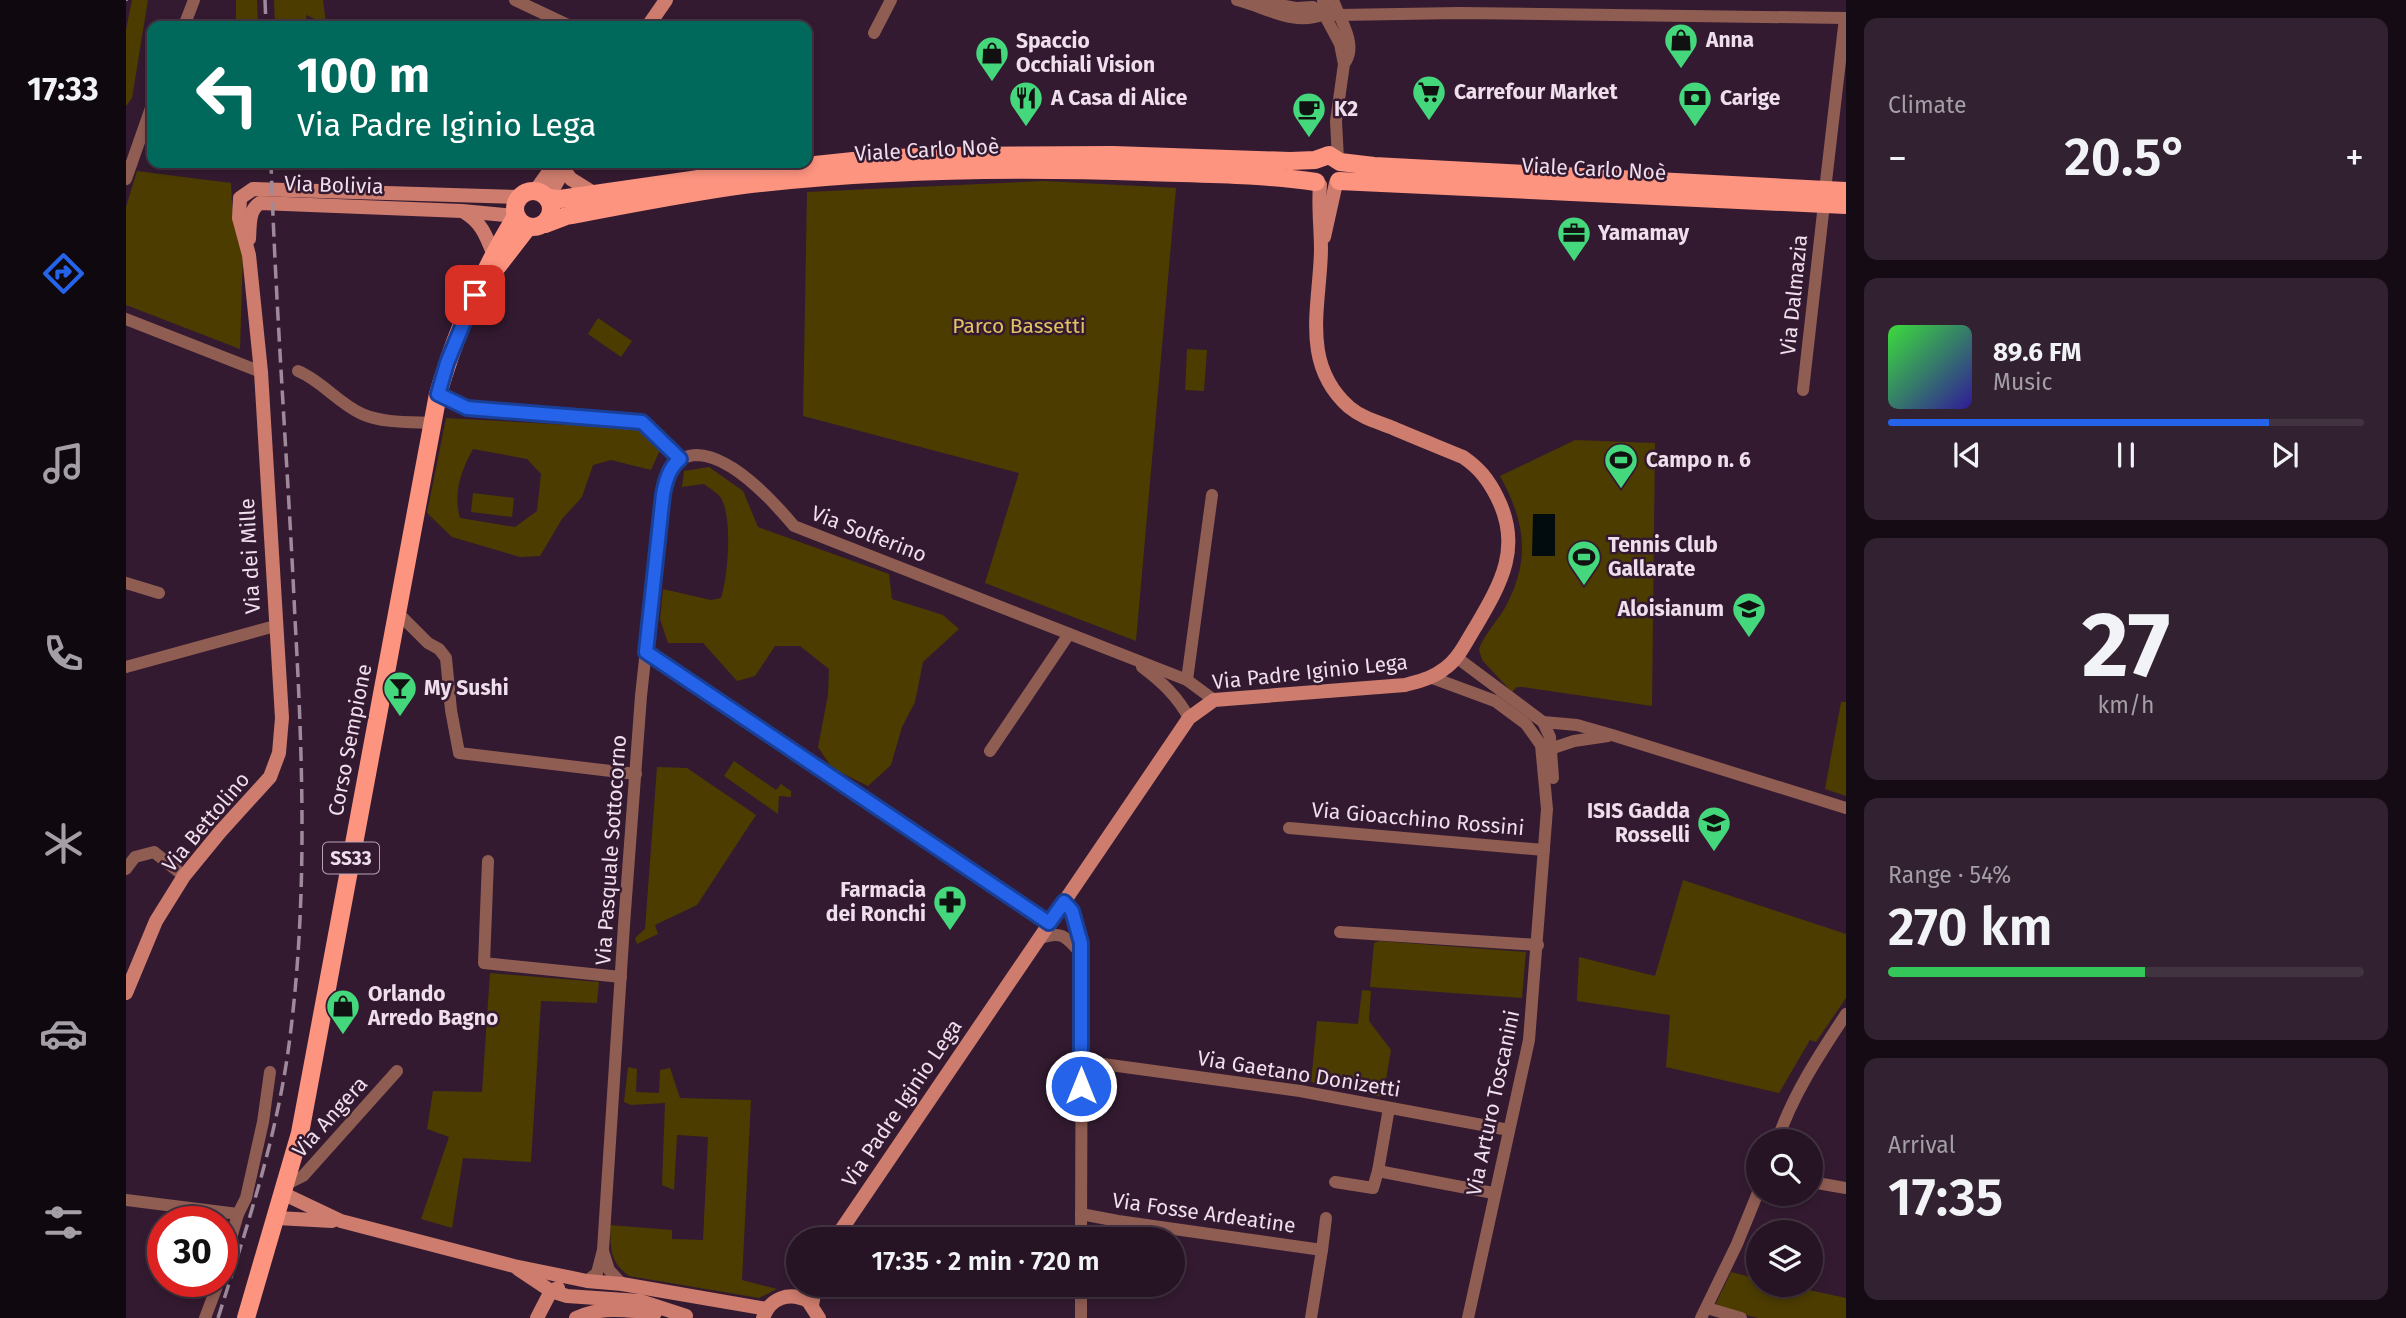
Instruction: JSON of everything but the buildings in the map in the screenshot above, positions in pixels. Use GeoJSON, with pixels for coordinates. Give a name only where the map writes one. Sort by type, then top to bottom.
{"type":"FeatureCollection","features":[{"type":"Feature","properties":{"kind":"main road","name":"Viale Carlo Noè"},"geometry":{"type":"LineString","coordinates":[[812,166],[908,158],[1113,155],[1275,161],[1329,159],[1374,166],[1824,197],[1846,205]]}},
{"type":"Feature","properties":{"kind":"main road"},"geometry":{"type":"LineString","coordinates":[[1329,159],[1343,172],[1328,183],[1311,170],[1329,159]]}},
{"type":"Feature","properties":{"kind":"main road","name":"Viale Carlo Noè"},"geometry":{"type":"LineString","coordinates":[[534,195],[560,199],[747,172],[793,168]]}},
{"type":"Feature","properties":{"kind":"main road","name":"Viale Carlo Noè"},"geometry":{"type":"LineString","coordinates":[[529,222],[743,186],[1005,169],[1127,171],[1280,178],[1328,183],[1824,197],[1846,191]]}},
{"type":"Feature","properties":{"kind":"main road"},"geometry":{"type":"LineString","coordinates":[[534,195],[551,208],[551,215],[529,222],[515,206],[534,195]]}},
{"type":"Feature","properties":{"kind":"main road","name":"Corso Sempione"},"geometry":{"type":"LineString","coordinates":[[246,1318],[300,1133],[438,394],[447,363],[494,253],[529,222]]}},
{"type":"Feature","properties":{"kind":"main road","name":"Corso Sempione"},"geometry":{"type":"LineString","coordinates":[[475,295],[529,222]]}},
{"type":"Feature","properties":{"kind":"street"},"geometry":{"type":"LineString","coordinates":[[186,21],[194,0]]}},
{"type":"Feature","properties":{"kind":"street"},"geometry":{"type":"LineString","coordinates":[[516,0],[560,21]]}},
{"type":"Feature","properties":{"kind":"street"},"geometry":{"type":"LineString","coordinates":[[652,21],[666,0]]}},
{"type":"Feature","properties":{"kind":"street"},"geometry":{"type":"LineString","coordinates":[[874,33],[891,0]]}},
{"type":"Feature","properties":{"kind":"street"},"geometry":{"type":"LineString","coordinates":[[1323,0],[1324,14],[1340,44],[1344,64],[1329,159]]}},
{"type":"Feature","properties":{"kind":"street"},"geometry":{"type":"LineString","coordinates":[[1333,0],[1349,45],[1349,57],[1344,64]]}},
{"type":"Feature","properties":{"kind":"street"},"geometry":{"type":"LineString","coordinates":[[1243,1],[1294,19],[1313,19],[1324,14],[1459,13],[1845,18]]}},
{"type":"Feature","properties":{"kind":"street","name":"Via Dalmazia"},"geometry":{"type":"LineString","coordinates":[[1803,390],[1845,18]]}},
{"type":"Feature","properties":{"kind":"street"},"geometry":{"type":"LineString","coordinates":[[126,178],[147,119]]}},
{"type":"Feature","properties":{"kind":"street"},"geometry":{"type":"LineString","coordinates":[[534,195],[559,168]]}},
{"type":"Feature","properties":{"kind":"street"},"geometry":{"type":"LineString","coordinates":[[564,168],[571,179],[595,194]]}},
{"type":"Feature","properties":{"kind":"street","name":"Via Padre Iginio Lega"},"geometry":{"type":"LineString","coordinates":[[843,1227],[1189,718],[1214,700],[1405,685],[1430,677],[1446,668],[1456,657],[1481,617],[1505,570],[1509,555],[1509,537],[1505,513],[1489,481],[1476,466],[1463,457],[1366,418],[1349,407],[1332,388],[1319,363],[1316,342],[1321,249],[1318,214],[1328,183]]}},
{"type":"Feature","properties":{"kind":"street","name":"Via Bolivia"},"geometry":{"type":"LineString","coordinates":[[261,372],[249,255],[239,218],[239,204],[243,195],[253,189],[494,198],[534,195]]}},
{"type":"Feature","properties":{"kind":"street","name":"Via Bolivia"},"geometry":{"type":"LineString","coordinates":[[249,255],[252,211],[260,203],[462,211],[529,222]]}},
{"type":"Feature","properties":{"kind":"street"},"geometry":{"type":"LineString","coordinates":[[462,211],[474,218],[482,228],[494,253]]}},
{"type":"Feature","properties":{"kind":"street"},"geometry":{"type":"LineString","coordinates":[[126,319],[261,372]]}},
{"type":"Feature","properties":{"kind":"street"},"geometry":{"type":"LineString","coordinates":[[298,371],[310,376],[361,413],[405,422],[432,423]]}},
{"type":"Feature","properties":{"kind":"street","name":"Via dei Mille"},"geometry":{"type":"LineString","coordinates":[[126,667],[275,626],[261,372]]}},
{"type":"Feature","properties":{"kind":"street"},"geometry":{"type":"LineString","coordinates":[[438,394],[467,408],[642,422],[680,459]]}},
{"type":"Feature","properties":{"kind":"street","name":"Via Solferino"},"geometry":{"type":"LineString","coordinates":[[680,459],[695,455],[709,457],[732,468],[758,487],[794,526],[1186,680],[1214,700]]}},
{"type":"Feature","properties":{"kind":"street","name":"Via Pasquale Sottocorno"},"geometry":{"type":"LineString","coordinates":[[587,1281],[597,1273],[603,1250],[636,774],[663,494],[667,478],[674,464],[680,459]]}},
{"type":"Feature","properties":{"kind":"street"},"geometry":{"type":"LineString","coordinates":[[1186,680],[1212,495]]}},
{"type":"Feature","properties":{"kind":"street"},"geometry":{"type":"LineString","coordinates":[[126,583],[159,593]]}},
{"type":"Feature","properties":{"kind":"street"},"geometry":{"type":"LineString","coordinates":[[397,611],[428,643],[439,649],[446,659],[451,710],[460,753],[636,774]]}},
{"type":"Feature","properties":{"kind":"street","name":"Via Bettolino"},"geometry":{"type":"LineString","coordinates":[[126,993],[156,921],[184,876],[220,832],[262,788],[275,765],[279,754],[282,718],[275,626]]}},
{"type":"Feature","properties":{"kind":"street"},"geometry":{"type":"LineString","coordinates":[[990,751],[1069,634]]}},
{"type":"Feature","properties":{"kind":"street"},"geometry":{"type":"LineString","coordinates":[[646,652],[1049,923]]}},
{"type":"Feature","properties":{"kind":"street","name":"Via Solferino"},"geometry":{"type":"LineString","coordinates":[[1128,657],[1163,683],[1180,702],[1189,718]]}},
{"type":"Feature","properties":{"kind":"street"},"geometry":{"type":"LineString","coordinates":[[1456,657],[1543,722],[1562,723],[1612,735],[1846,808]]}},
{"type":"Feature","properties":{"kind":"street"},"geometry":{"type":"LineString","coordinates":[[1430,677],[1495,701],[1526,723],[1546,746]]}},
{"type":"Feature","properties":{"kind":"street"},"geometry":{"type":"LineString","coordinates":[[1543,722],[1546,746]]}},
{"type":"Feature","properties":{"kind":"street"},"geometry":{"type":"LineString","coordinates":[[1546,746],[1562,723]]}},
{"type":"Feature","properties":{"kind":"street"},"geometry":{"type":"LineString","coordinates":[[1546,746],[1612,735]]}},
{"type":"Feature","properties":{"kind":"street","name":"Via Arturo Toscanini"},"geometry":{"type":"LineString","coordinates":[[1468,1318],[1493,1194],[1529,1040],[1547,809],[1553,782],[1546,746]]}},
{"type":"Feature","properties":{"kind":"street","name":"Via Gioacchino Rossini"},"geometry":{"type":"LineString","coordinates":[[1289,828],[1544,850]]}},
{"type":"Feature","properties":{"kind":"street"},"geometry":{"type":"LineString","coordinates":[[126,869],[135,858],[154,852],[184,876]]}},
{"type":"Feature","properties":{"kind":"street"},"geometry":{"type":"LineString","coordinates":[[488,861],[484,964],[621,977]]}},
{"type":"Feature","properties":{"kind":"street"},"geometry":{"type":"LineString","coordinates":[[1064,902],[1072,911],[1076,922],[1082,955],[1081,1227]]}},
{"type":"Feature","properties":{"kind":"street"},"geometry":{"type":"LineString","coordinates":[[1340,932],[1538,945]]}},
{"type":"Feature","properties":{"kind":"street"},"geometry":{"type":"LineString","coordinates":[[1038,939],[1052,934],[1064,936],[1082,955]]}},
{"type":"Feature","properties":{"kind":"street"},"geometry":{"type":"LineString","coordinates":[[1781,1129],[1803,1079],[1846,1014]]}},
{"type":"Feature","properties":{"kind":"street","name":"Via Gaetano Donizetti"},"geometry":{"type":"LineString","coordinates":[[1081,1061],[1300,1091],[1509,1130]]}},
{"type":"Feature","properties":{"kind":"street","name":"Via Angera"},"geometry":{"type":"LineString","coordinates":[[285,1189],[303,1176],[397,1071]]}},
{"type":"Feature","properties":{"kind":"street"},"geometry":{"type":"LineString","coordinates":[[238,1214],[246,1198],[263,1122],[270,1072]]}},
{"type":"Feature","properties":{"kind":"street"},"geometry":{"type":"LineString","coordinates":[[1335,1182],[1373,1188],[1389,1108]]}},
{"type":"Feature","properties":{"kind":"street"},"geometry":{"type":"LineString","coordinates":[[1378,1171],[1493,1194]]}},
{"type":"Feature","properties":{"kind":"street"},"geometry":{"type":"LineString","coordinates":[[1823,1184],[1846,1188]]}},
{"type":"Feature","properties":{"kind":"street"},"geometry":{"type":"LineString","coordinates":[[285,1189],[341,1221]]}},
{"type":"Feature","properties":{"kind":"street"},"geometry":{"type":"LineString","coordinates":[[126,1200],[174,1206]]}},
{"type":"Feature","properties":{"kind":"street"},"geometry":{"type":"LineString","coordinates":[[1741,1318],[1704,1313],[1752,1206]]}},
{"type":"Feature","properties":{"kind":"street","name":"Via Fosse Ardeatine"},"geometry":{"type":"LineString","coordinates":[[1081,1214],[1118,1222],[1322,1250]]}},
{"type":"Feature","properties":{"kind":"street"},"geometry":{"type":"LineString","coordinates":[[277,1218],[341,1221],[514,1266],[587,1281],[678,1293],[765,1313],[777,1300],[786,1297]]}},
{"type":"Feature","properties":{"kind":"street","name":"Via Fosse Ardeatine"},"geometry":{"type":"LineString","coordinates":[[1311,1318],[1326,1218]]}},
{"type":"Feature","properties":{"kind":"street"},"geometry":{"type":"LineString","coordinates":[[603,1250],[609,1270],[622,1284]]}},
{"type":"Feature","properties":{"kind":"street"},"geometry":{"type":"LineString","coordinates":[[514,1266],[551,1291],[567,1296],[640,1301],[690,1317]]}},
{"type":"Feature","properties":{"kind":"street"},"geometry":{"type":"LineString","coordinates":[[533,1280],[541,1315]]}},
{"type":"Feature","properties":{"kind":"street"},"geometry":{"type":"LineString","coordinates":[[541,1315],[551,1291],[561,1286],[678,1293]]}},
{"type":"Feature","properties":{"kind":"street"},"geometry":{"type":"LineString","coordinates":[[205,1318],[213,1297]]}},
{"type":"Feature","properties":{"kind":"street"},"geometry":{"type":"LineString","coordinates":[[794,1297],[803,1299],[815,1312]]}},
{"type":"Feature","properties":{"kind":"street"},"geometry":{"type":"LineString","coordinates":[[1081,1297],[1081,1318]]}},
{"type":"Feature","properties":{"kind":"street"},"geometry":{"type":"LineString","coordinates":[[576,1318],[586,1313],[612,1309],[690,1317]]}},
{"type":"Feature","properties":{"kind":"green space"},"geometry":{"type":"Polygon","coordinates":[[[132,0],[148,0],[132,98],[126,106],[126,30],[132,0]]]}},
{"type":"Feature","properties":{"kind":"green space"},"geometry":{"type":"Polygon","coordinates":[[[236,0],[257,0],[258,21],[236,21],[236,0]]]}},
{"type":"Feature","properties":{"kind":"green space"},"geometry":{"type":"Polygon","coordinates":[[[274,0],[323,0],[326,21],[306,15],[307,21],[275,21],[274,0]]]}},
{"type":"Feature","properties":{"kind":"green space"},"geometry":{"type":"Polygon","coordinates":[[[137,171],[231,183],[232,204],[243,253],[240,349],[126,305],[126,207],[137,171]]]}},
{"type":"Feature","properties":{"kind":"green space","name":"Parco Bassetti"},"geometry":{"type":"Polygon","coordinates":[[[1044,181],[1176,188],[1136,641],[985,583],[1019,473],[803,416],[807,192],[1044,181]]]}},
{"type":"Feature","properties":{"kind":"green space"},"geometry":{"type":"Polygon","coordinates":[[[598,318],[632,341],[621,357],[588,334],[598,318]]]}},
{"type":"Feature","properties":{"kind":"green space"},"geometry":{"type":"Polygon","coordinates":[[[1187,349],[1207,350],[1204,391],[1185,390],[1187,349]]]}},
{"type":"Feature","properties":{"kind":"green space"},"geometry":{"type":"Polygon","coordinates":[[[446,418],[644,429],[660,450],[651,470],[611,460],[593,465],[582,497],[562,519],[540,556],[520,557],[452,537],[427,513],[446,418]],[[473,449],[459,482],[457,500],[460,518],[515,527],[537,511],[541,474],[527,459],[473,449]]]}},
{"type":"Feature","properties":{"kind":"green space","name":"Tennis Club Gallarate"},"geometry":{"type":"Polygon","coordinates":[[[1575,440],[1655,443],[1652,706],[1523,687],[1517,687],[1512,692],[1482,660],[1479,649],[1508,602],[1520,569],[1522,554],[1522,538],[1515,508],[1500,476],[1575,440]]]}},
{"type":"Feature","properties":{"kind":"green space"},"geometry":{"type":"Polygon","coordinates":[[[709,467],[743,491],[758,527],[889,574],[892,599],[943,615],[959,629],[923,662],[915,702],[902,727],[891,765],[868,786],[832,768],[818,747],[828,695],[829,669],[800,646],[775,646],[755,676],[737,681],[703,643],[668,643],[660,619],[663,589],[711,600],[721,598],[724,589],[728,533],[725,507],[716,492],[704,484],[682,487],[684,471],[709,467]]]}},
{"type":"Feature","properties":{"kind":"green space"},"geometry":{"type":"Polygon","coordinates":[[[473,493],[514,498],[512,517],[471,512],[473,493]]]}},
{"type":"Feature","properties":{"kind":"green space"},"geometry":{"type":"Polygon","coordinates":[[[1841,702],[1846,702],[1846,796],[1825,789],[1841,702]]]}},
{"type":"Feature","properties":{"kind":"green space"},"geometry":{"type":"Polygon","coordinates":[[[734,761],[776,790],[781,784],[791,791],[791,797],[779,796],[778,814],[724,776],[734,761]]]}},
{"type":"Feature","properties":{"kind":"green space"},"geometry":{"type":"Polygon","coordinates":[[[657,767],[687,768],[756,815],[697,905],[655,925],[658,934],[637,944],[635,938],[645,929],[657,767]]]}},
{"type":"Feature","properties":{"kind":"green space"},"geometry":{"type":"Polygon","coordinates":[[[1683,880],[1846,934],[1846,998],[1816,1042],[1810,1040],[1779,1093],[1666,1067],[1670,1015],[1577,1001],[1579,957],[1655,976],[1683,880]]]}},
{"type":"Feature","properties":{"kind":"green space"},"geometry":{"type":"Polygon","coordinates":[[[1380,941],[1526,952],[1522,998],[1370,987],[1374,943],[1380,941]]]}},
{"type":"Feature","properties":{"kind":"green space"},"geometry":{"type":"Polygon","coordinates":[[[490,973],[599,982],[597,1003],[541,1001],[531,1162],[463,1158],[452,1228],[421,1219],[449,1137],[427,1129],[433,1091],[482,1092],[490,973]]]}},
{"type":"Feature","properties":{"kind":"green space"},"geometry":{"type":"Polygon","coordinates":[[[1362,990],[1371,991],[1369,1021],[1391,1050],[1383,1097],[1311,1082],[1317,1021],[1358,1024],[1362,990]]]}},
{"type":"Feature","properties":{"kind":"green space"},"geometry":{"type":"Polygon","coordinates":[[[628,1067],[637,1069],[636,1092],[659,1093],[660,1070],[670,1068],[680,1098],[751,1100],[742,1280],[777,1289],[759,1298],[629,1276],[614,1260],[610,1225],[672,1230],[672,1239],[703,1240],[708,1137],[677,1135],[674,1190],[662,1185],[665,1103],[631,1105],[624,1102],[628,1067]]]}},
{"type":"Feature","properties":{"kind":"green space"},"geometry":{"type":"Polygon","coordinates":[[[1731,1272],[1746,1276],[1746,1297],[1823,1297],[1823,1293],[1846,1298],[1846,1318],[1758,1318],[1718,1308],[1716,1303],[1731,1272]]]}},
{"type":"Feature","properties":{"kind":"shaded area"},"geometry":{"type":"Polygon","coordinates":[[[1533,514],[1555,514],[1555,556],[1532,556],[1533,514]]]}},
{"type":"Feature","properties":{"kind":"railway"},"geometry":{"type":"LineString","coordinates":[[265,0],[266,21]]}},
{"type":"Feature","properties":{"kind":"railway"},"geometry":{"type":"LineString","coordinates":[[218,1318],[259,1186],[276,1120],[288,1052],[299,944],[302,781],[271,168]]}},
{"type":"Feature","properties":{"kind":"place","name":"Anna"},"geometry":{"type":"Point","coordinates":[1681,70]}},
{"type":"Feature","properties":{"kind":"place","name":"Spaccio Occhiali Vision"},"geometry":{"type":"Point","coordinates":[992,83]}},
{"type":"Feature","properties":{"kind":"place","name":"Carrefour Market"},"geometry":{"type":"Point","coordinates":[1429,122]}},
{"type":"Feature","properties":{"kind":"place","name":"A Casa di Alice"},"geometry":{"type":"Point","coordinates":[1026,128]}},
{"type":"Feature","properties":{"kind":"place","name":"Carige"},"geometry":{"type":"Point","coordinates":[1695,128]}},
{"type":"Feature","properties":{"kind":"place","name":"K2"},"geometry":{"type":"Point","coordinates":[1309,139]}},
{"type":"Feature","properties":{"kind":"place","name":"Yamamay"},"geometry":{"type":"Point","coordinates":[1574,263]}},
{"type":"Feature","properties":{"kind":"place","name":"Campo n. 6"},"geometry":{"type":"Point","coordinates":[1621,490]}},
{"type":"Feature","properties":{"kind":"place","name":"Tennis Club Gallarate"},"geometry":{"type":"Point","coordinates":[1584,587]}},
{"type":"Feature","properties":{"kind":"place","name":"Aloisianum"},"geometry":{"type":"Point","coordinates":[1749,639]}},
{"type":"Feature","properties":{"kind":"place","name":"My Sushi"},"geometry":{"type":"Point","coordinates":[400,718]}},
{"type":"Feature","properties":{"kind":"place","name":"ISIS Gadda Rosselli"},"geometry":{"type":"Point","coordinates":[1714,853]}},
{"type":"Feature","properties":{"kind":"place","name":"Farmacia dei Ronchi"},"geometry":{"type":"Point","coordinates":[950,932]}},
{"type":"Feature","properties":{"kind":"place","name":"Orlando Arredo Bagno"},"geometry":{"type":"Point","coordinates":[343,1036]}},
{"type":"Feature","properties":{"kind":"route"},"geometry":{"type":"LineString","coordinates":[[475,295],[447,363],[438,394],[467,408],[642,422],[680,459],[674,464],[667,478],[663,494],[646,652],[1049,923],[1064,902],[1072,911],[1080,933],[1082,955],[1081,1086]]}}]}
